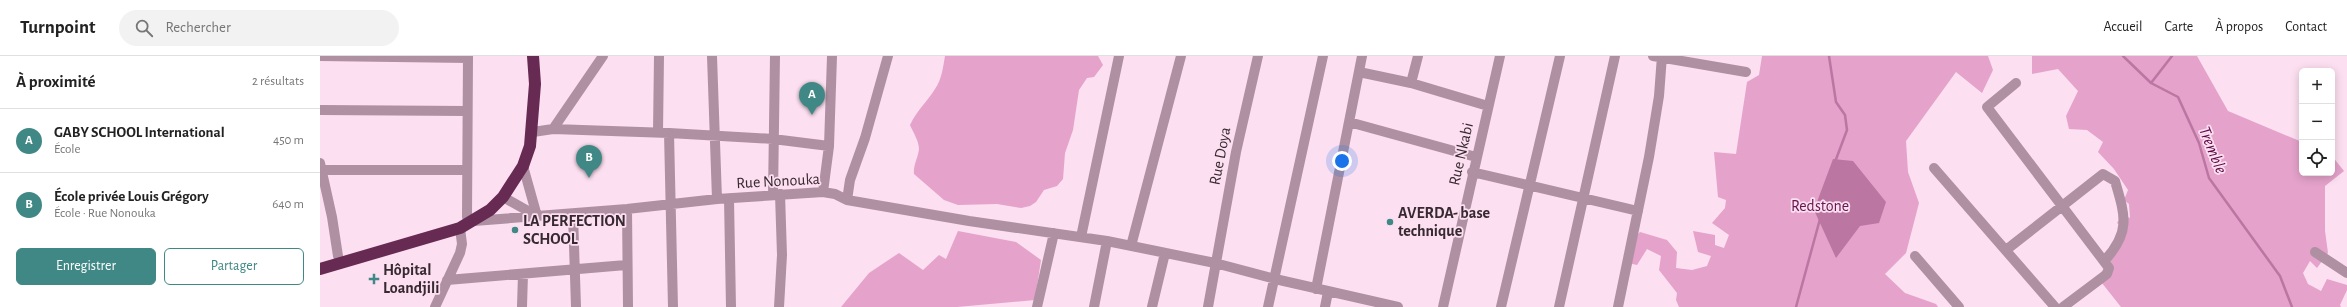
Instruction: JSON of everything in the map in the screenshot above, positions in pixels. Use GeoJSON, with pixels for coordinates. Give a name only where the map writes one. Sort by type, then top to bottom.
{"type":"FeatureCollection","features":[{"type":"Feature","properties":{"kind":"highway"},"geometry":{"type":"LineString","coordinates":[[320,260],[470,219],[503,197],[523,166],[533,132],[535,84],[533,73],[533,56]]}},
{"type":"Feature","properties":{"kind":"highway"},"geometry":{"type":"LineString","coordinates":[[320,269],[460,228],[496,196],[522,154],[528,126],[530,81],[533,73]]}},
{"type":"Feature","properties":{"kind":"street"},"geometry":{"type":"LineString","coordinates":[[320,56],[468,57],[467,170],[470,219]]}},
{"type":"Feature","properties":{"kind":"street"},"geometry":{"type":"LineString","coordinates":[[658,132],[659,56]]}},
{"type":"Feature","properties":{"kind":"street"},"geometry":{"type":"LineString","coordinates":[[712,56],[717,198]]}},
{"type":"Feature","properties":{"kind":"street"},"geometry":{"type":"LineString","coordinates":[[775,56],[773,139],[776,194],[782,255],[779,307]]}},
{"type":"Feature","properties":{"kind":"street"},"geometry":{"type":"LineString","coordinates":[[823,192],[829,146],[832,56]]}},
{"type":"Feature","properties":{"kind":"street"},"geometry":{"type":"LineString","coordinates":[[847,200],[850,180],[865,138],[888,56]]}},
{"type":"Feature","properties":{"kind":"street"},"geometry":{"type":"LineString","coordinates":[[1081,237],[1119,56]]}},
{"type":"Feature","properties":{"kind":"street"},"geometry":{"type":"LineString","coordinates":[[1131,246],[1181,56]]}},
{"type":"Feature","properties":{"kind":"street","name":"Rue Doya"},"geometry":{"type":"LineString","coordinates":[[1208,307],[1236,152],[1258,56]]}},
{"type":"Feature","properties":{"kind":"street"},"geometry":{"type":"LineString","coordinates":[[1268,307],[1323,56]]}},
{"type":"Feature","properties":{"kind":"street"},"geometry":{"type":"LineString","coordinates":[[1316,289],[1362,56]]}},
{"type":"Feature","properties":{"kind":"street"},"geometry":{"type":"LineString","coordinates":[[1411,83],[1418,56]]}},
{"type":"Feature","properties":{"kind":"street","name":"Rue Nkabi"},"geometry":{"type":"LineString","coordinates":[[1443,307],[1472,172],[1500,56]]}},
{"type":"Feature","properties":{"kind":"street"},"geometry":{"type":"LineString","coordinates":[[1501,307],[1560,56]]}},
{"type":"Feature","properties":{"kind":"street"},"geometry":{"type":"LineString","coordinates":[[1559,307],[1615,56]]}},
{"type":"Feature","properties":{"kind":"street"},"geometry":{"type":"LineString","coordinates":[[1618,307],[1638,211],[1659,96],[1659,57],[1717,61],[1746,72]]}},
{"type":"Feature","properties":{"kind":"street"},"geometry":{"type":"LineString","coordinates":[[554,130],[600,58]]}},
{"type":"Feature","properties":{"kind":"street"},"geometry":{"type":"LineString","coordinates":[[1359,72],[1411,83],[1488,106]]}},
{"type":"Feature","properties":{"kind":"street"},"geometry":{"type":"LineString","coordinates":[[2016,83],[1987,107],[2061,206],[2105,260],[2109,268],[2107,274],[2063,307]]}},
{"type":"Feature","properties":{"kind":"street"},"geometry":{"type":"LineString","coordinates":[[320,110],[467,111]]}},
{"type":"Feature","properties":{"kind":"street"},"geometry":{"type":"LineString","coordinates":[[1349,122],[1476,157]]}},
{"type":"Feature","properties":{"kind":"street"},"geometry":{"type":"LineString","coordinates":[[533,132],[554,130],[658,132],[773,139],[829,146]]}},
{"type":"Feature","properties":{"kind":"street"},"geometry":{"type":"LineString","coordinates":[[669,133],[673,307]]}},
{"type":"Feature","properties":{"kind":"street"},"geometry":{"type":"LineString","coordinates":[[338,256],[332,217],[321,166],[467,170]]}},
{"type":"Feature","properties":{"kind":"street"},"geometry":{"type":"LineString","coordinates":[[523,166],[536,216]]}},
{"type":"Feature","properties":{"kind":"street"},"geometry":{"type":"LineString","coordinates":[[1934,168],[2055,307]]}},
{"type":"Feature","properties":{"kind":"street"},"geometry":{"type":"LineString","coordinates":[[1472,172],[1638,211]]}},
{"type":"Feature","properties":{"kind":"street"},"geometry":{"type":"LineString","coordinates":[[2006,250],[2103,174],[2115,181],[2123,211],[2124,228],[2115,249],[2105,260]]}},
{"type":"Feature","properties":{"kind":"street","name":"Rue Nonouka"},"geometry":{"type":"LineString","coordinates":[[470,219],[573,214],[717,198],[823,192],[835,194],[847,200],[969,221],[1107,241],[1216,263],[1328,292],[1398,307]]}},
{"type":"Feature","properties":{"kind":"street"},"geometry":{"type":"LineString","coordinates":[[503,197],[536,216]]}},
{"type":"Feature","properties":{"kind":"street"},"geometry":{"type":"LineString","coordinates":[[730,198],[731,307]]}},
{"type":"Feature","properties":{"kind":"street"},"geometry":{"type":"LineString","coordinates":[[627,209],[626,265],[628,307]]}},
{"type":"Feature","properties":{"kind":"street"},"geometry":{"type":"LineString","coordinates":[[573,214],[576,307]]}},
{"type":"Feature","properties":{"kind":"street"},"geometry":{"type":"LineString","coordinates":[[435,307],[461,248],[460,228]]}},
{"type":"Feature","properties":{"kind":"street"},"geometry":{"type":"LineString","coordinates":[[1037,307],[1054,233]]}},
{"type":"Feature","properties":{"kind":"street"},"geometry":{"type":"LineString","coordinates":[[1094,307],[1107,241]]}},
{"type":"Feature","properties":{"kind":"street"},"geometry":{"type":"LineString","coordinates":[[2315,252],[2347,273]]}},
{"type":"Feature","properties":{"kind":"street"},"geometry":{"type":"LineString","coordinates":[[1152,307],[1165,253]]}},
{"type":"Feature","properties":{"kind":"street"},"geometry":{"type":"LineString","coordinates":[[1915,256],[1959,307]]}},
{"type":"Feature","properties":{"kind":"street"},"geometry":{"type":"LineString","coordinates":[[447,280],[626,265]]}},
{"type":"Feature","properties":{"kind":"street"},"geometry":{"type":"LineString","coordinates":[[522,307],[523,274]]}},
{"type":"Feature","properties":{"kind":"street"},"geometry":{"type":"LineString","coordinates":[[1325,307],[1328,292]]}},
{"type":"Feature","properties":{"kind":"green space"},"geometry":{"type":"Polygon","coordinates":[[[945,56],[1098,56],[1103,65],[1094,77],[1087,78],[1079,90],[1073,130],[1065,153],[1063,179],[1057,186],[1044,190],[1036,202],[1030,206],[1021,208],[997,204],[958,205],[944,200],[914,174],[919,146],[910,125],[937,85],[942,73],[945,56]]]}},
{"type":"Feature","properties":{"kind":"green space","name":"Redstone"},"geometry":{"type":"Polygon","coordinates":[[[1762,56],[1988,56],[1993,70],[1982,93],[1956,72],[1906,141],[1908,172],[1919,203],[1906,253],[1885,274],[1905,293],[1936,304],[1938,307],[1679,307],[1676,300],[1677,293],[1659,270],[1661,256],[1647,249],[1637,265],[1628,263],[1634,238],[1640,232],[1667,240],[1677,252],[1676,268],[1692,270],[1707,266],[1711,256],[1698,252],[1693,231],[1715,235],[1715,245],[1724,248],[1729,235],[1712,223],[1725,208],[1726,200],[1718,197],[1714,152],[1736,154],[1747,82],[1759,75],[1762,56]]]}},
{"type":"Feature","properties":{"kind":"green space"},"geometry":{"type":"Polygon","coordinates":[[[2032,56],[2197,56],[2228,111],[2299,141],[2299,176],[2335,176],[2335,160],[2344,171],[2325,186],[2325,231],[2328,253],[2317,268],[2310,261],[2303,273],[2308,284],[2321,291],[2327,279],[2347,285],[2347,290],[2340,305],[2341,307],[2121,307],[2098,278],[2126,230],[2117,223],[2122,214],[2130,218],[2129,204],[2124,200],[2128,190],[2114,169],[2098,152],[2103,142],[2087,130],[2069,129],[2066,116],[2078,91],[2058,69],[2032,74],[2032,56]]]}},
{"type":"Feature","properties":{"kind":"green space"},"geometry":{"type":"Polygon","coordinates":[[[958,231],[1016,242],[1041,260],[1035,300],[957,307],[841,307],[869,273],[899,253],[923,270],[939,255],[946,259],[958,231]]]}},
{"type":"Feature","properties":{"kind":"shaded area"},"geometry":{"type":"Polygon","coordinates":[[[1833,159],[1853,161],[1886,202],[1879,223],[1860,226],[1836,258],[1814,210],[1833,159]]]}},
{"type":"Feature","properties":{"kind":"waterway"},"geometry":{"type":"LineString","coordinates":[[1829,56],[1836,102],[1845,115],[1847,130],[1835,162]]}},
{"type":"Feature","properties":{"kind":"waterway","name":"Tremble"},"geometry":{"type":"LineString","coordinates":[[2123,56],[2151,83],[2178,97],[2199,143],[2209,178],[2280,276],[2292,307]]}},
{"type":"Feature","properties":{"kind":"waterway"},"geometry":{"type":"LineString","coordinates":[[2151,83],[2172,56]]}},
{"type":"Feature","properties":{"kind":"waterway"},"geometry":{"type":"LineString","coordinates":[[1796,307],[1820,219]]}},
{"type":"Feature","properties":{"kind":"place","name":"GABY SCHOOL International"},"geometry":{"type":"Point","coordinates":[812,115]}},
{"type":"Feature","properties":{"kind":"place","name":"École privée Louis Grégory"},"geometry":{"type":"Point","coordinates":[589,178]}},
{"type":"Feature","properties":{"kind":"place","name":"AVERDA- base technique"},"geometry":{"type":"Point","coordinates":[1390,222]}},
{"type":"Feature","properties":{"kind":"place","name":"LA PERFECTION SCHOOL"},"geometry":{"type":"Point","coordinates":[515,230]}},
{"type":"Feature","properties":{"kind":"place","name":"Hôpital Loandjili"},"geometry":{"type":"Point","coordinates":[374,279]}}]}
